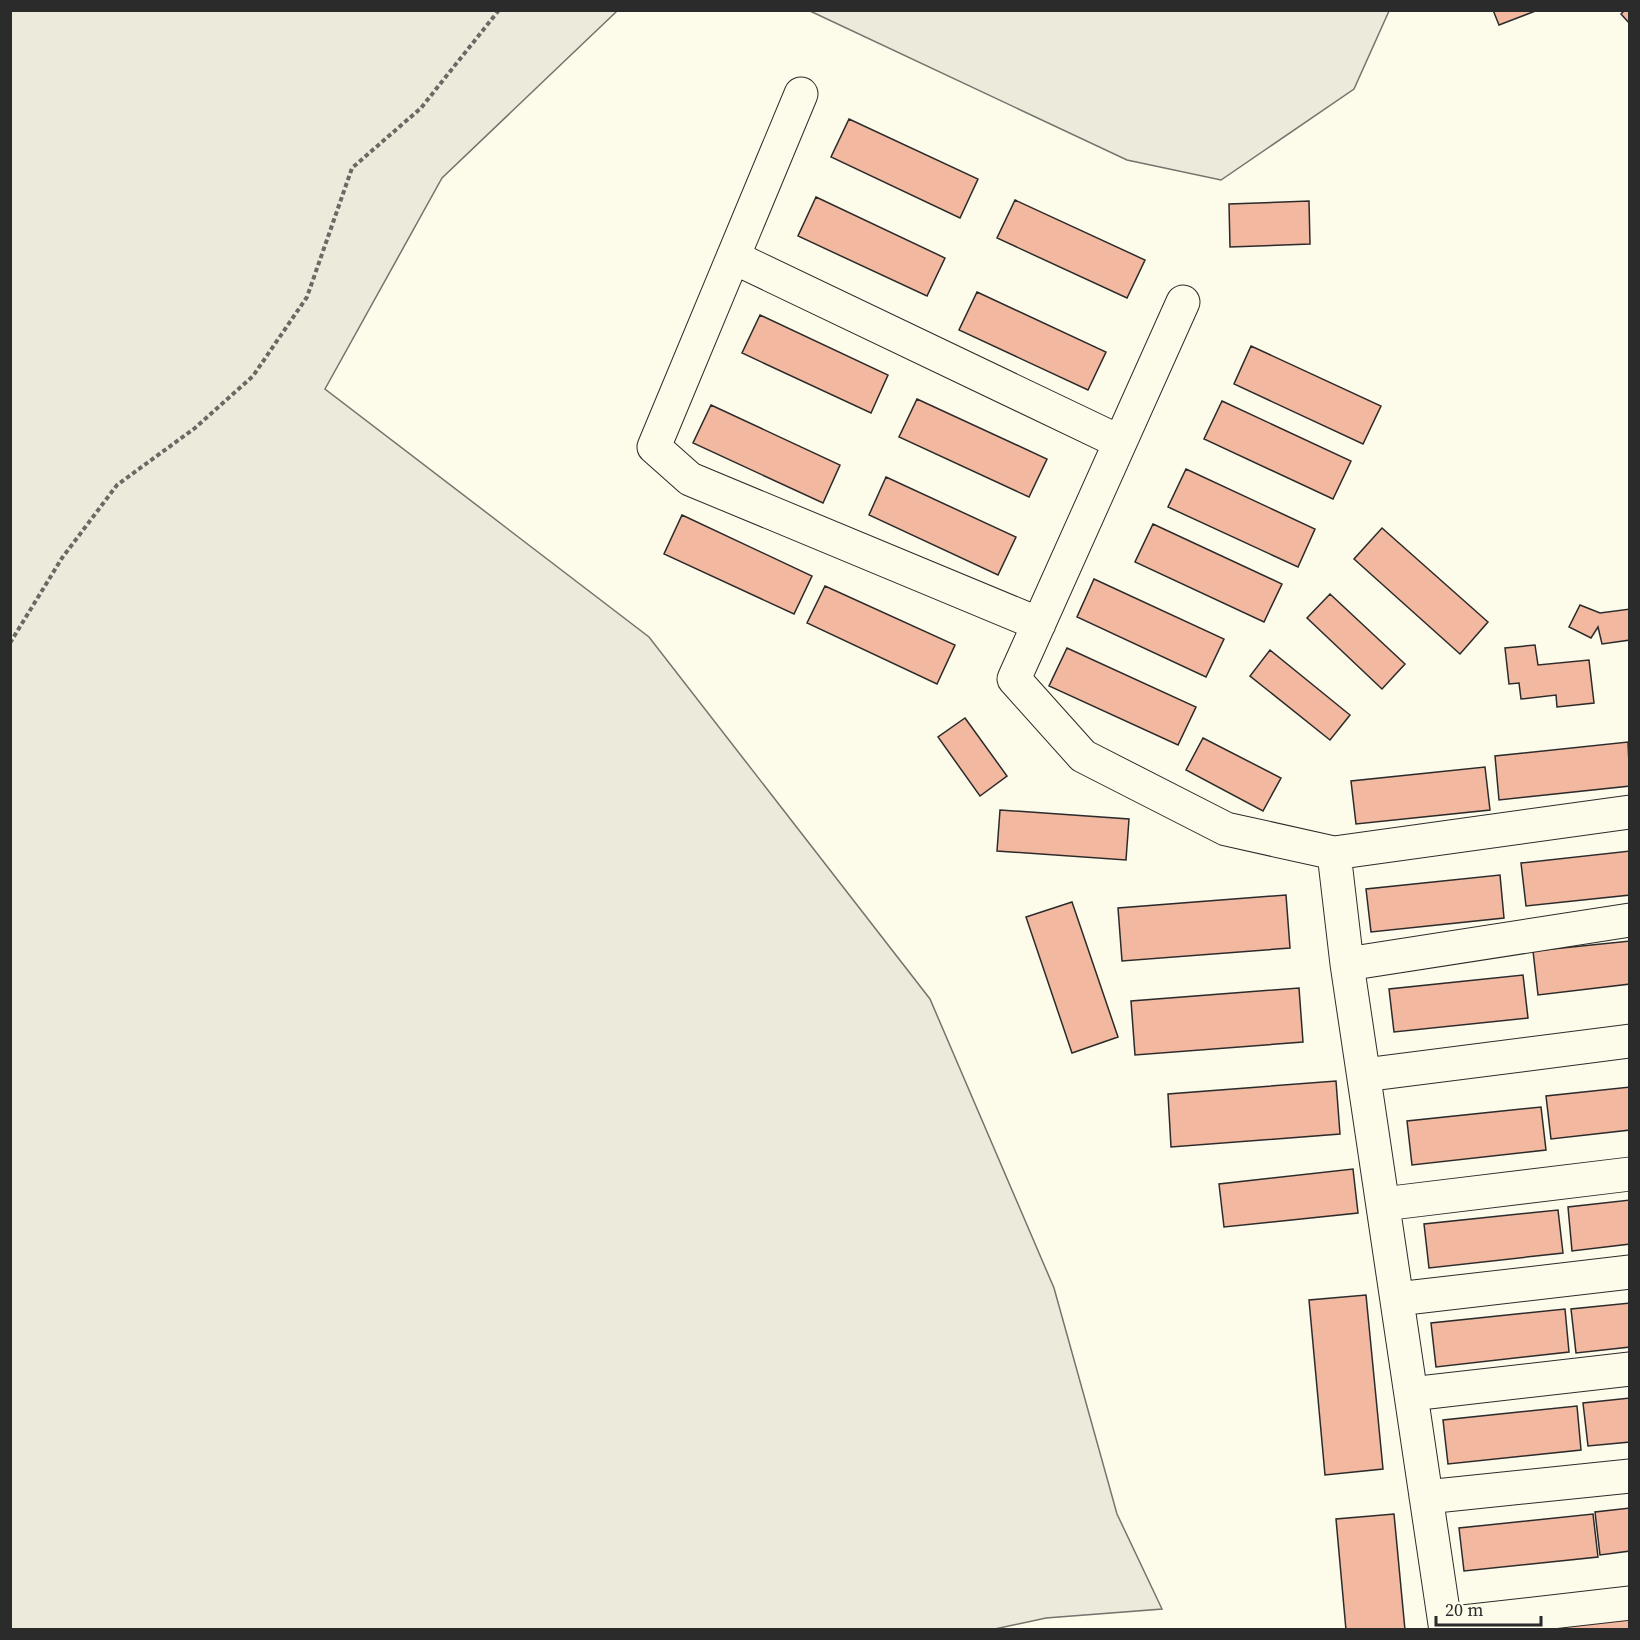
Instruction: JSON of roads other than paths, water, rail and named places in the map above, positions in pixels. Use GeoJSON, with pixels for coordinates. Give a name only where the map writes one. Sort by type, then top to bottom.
{"type":"FeatureCollection","features":[{"type":"Feature","properties":{"kind":"lane"},"geometry":{"type":"LineString","coordinates":[[801,94],[654,447],[690,479],[1039,624]]}},
{"type":"Feature","properties":{"kind":"lane"},"geometry":{"type":"LineString","coordinates":[[733,257],[1120,442]]}},
{"type":"Feature","properties":{"kind":"lane"},"geometry":{"type":"LineString","coordinates":[[1183,302],[1014,679],[1083,756],[1226,829],[1334,853],[1629,812]]}},
{"type":"Feature","properties":{"kind":"lane"},"geometry":{"type":"LineString","coordinates":[[1334,853],[1347,964],[1445,1627],[1629,1603]]}},
{"type":"Feature","properties":{"kind":"lane"},"geometry":{"type":"LineString","coordinates":[[1347,964],[1629,920]]}},
{"type":"Feature","properties":{"kind":"lane"},"geometry":{"type":"LineString","coordinates":[[1364,1075],[1629,1041]]}},
{"type":"Feature","properties":{"kind":"lane"},"geometry":{"type":"LineString","coordinates":[[1383,1204],[1629,1174]]}},
{"type":"Feature","properties":{"kind":"lane"},"geometry":{"type":"LineString","coordinates":[[1397,1299],[1629,1272]]}},
{"type":"Feature","properties":{"kind":"lane"},"geometry":{"type":"LineString","coordinates":[[1411,1394],[1629,1369]]}},
{"type":"Feature","properties":{"kind":"lane"},"geometry":{"type":"LineString","coordinates":[[1426,1497],[1629,1476]]}}]}
